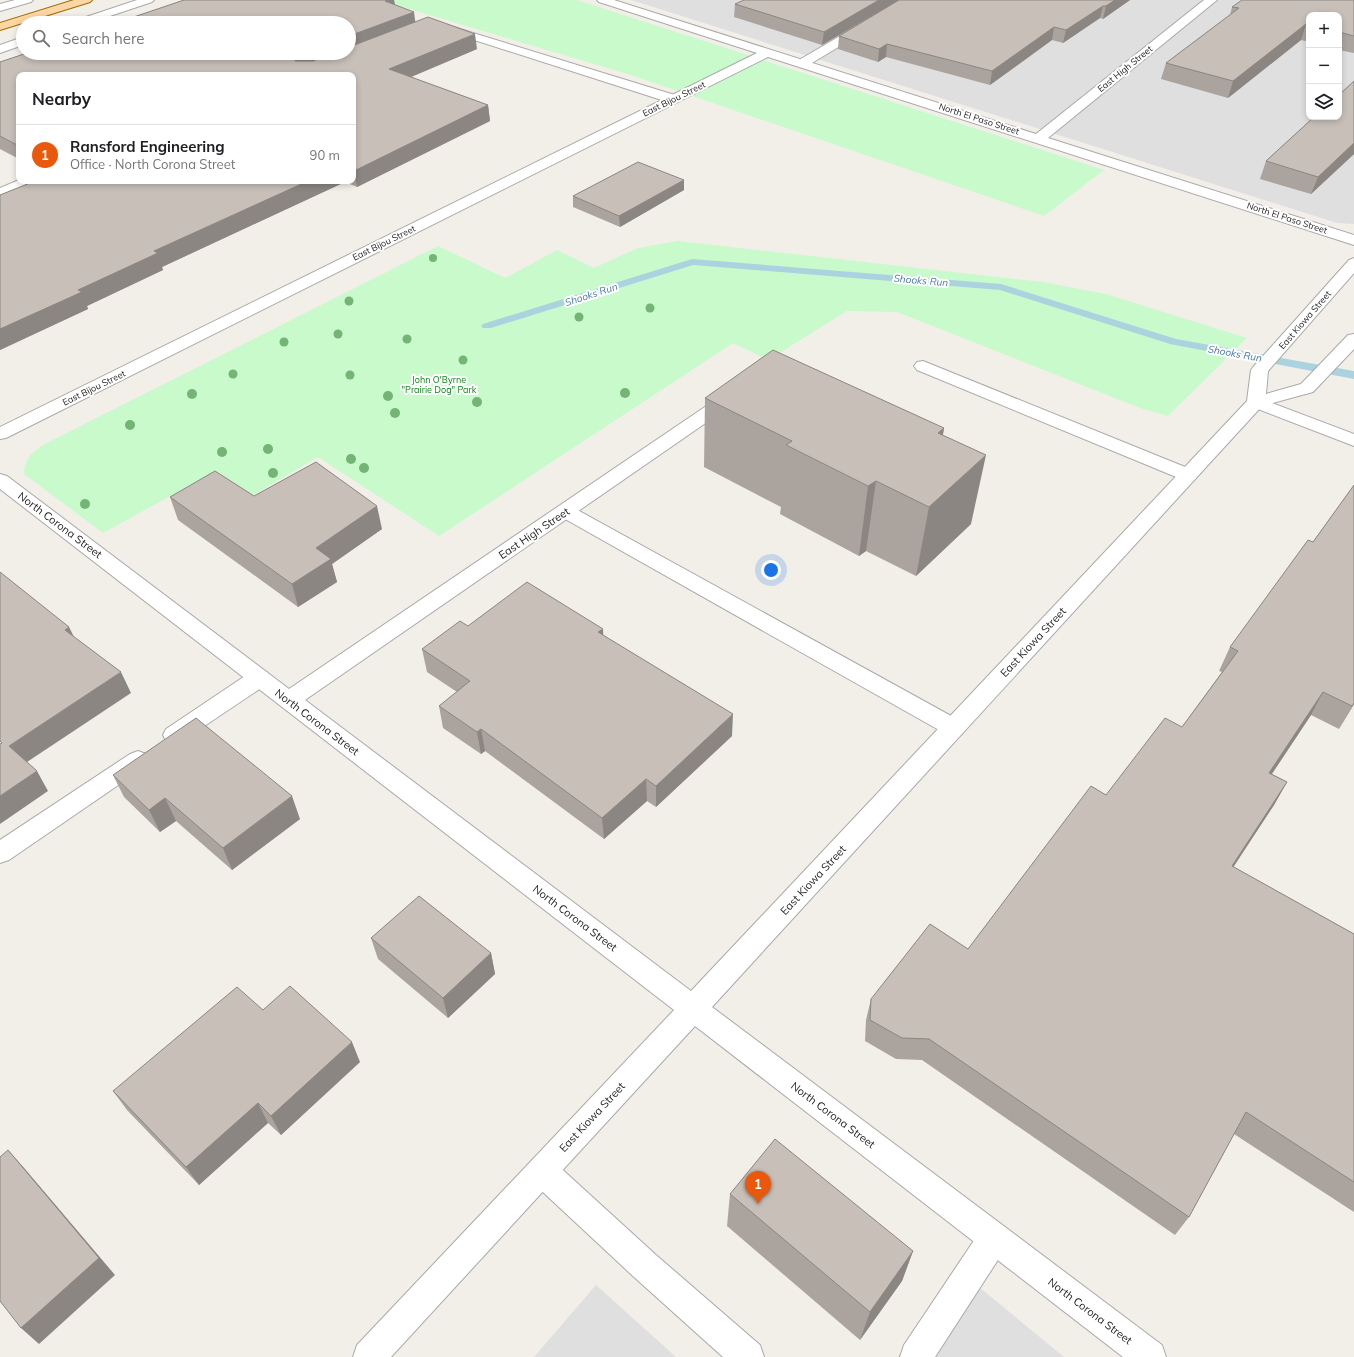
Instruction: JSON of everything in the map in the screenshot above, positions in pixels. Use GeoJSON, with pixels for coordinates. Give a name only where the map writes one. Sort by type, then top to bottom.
{"type":"FeatureCollection","features":[{"type":"Feature","properties":{"kind":"main road"},"geometry":{"type":"LineString","coordinates":[[35,16],[86,0]]}},
{"type":"Feature","properties":{"kind":"main road"},"geometry":{"type":"LineString","coordinates":[[0,27],[16,22]]}},
{"type":"Feature","properties":{"kind":"street"},"geometry":{"type":"LineString","coordinates":[[0,8],[26,0]]}},
{"type":"Feature","properties":{"kind":"street"},"geometry":{"type":"LineString","coordinates":[[99,16],[148,0]]}},
{"type":"Feature","properties":{"kind":"street","name":"North El Paso Street"},"geometry":{"type":"LineString","coordinates":[[603,0],[1039,138],[1354,240]]}},
{"type":"Feature","properties":{"kind":"street"},"geometry":{"type":"LineString","coordinates":[[803,63],[910,0]]}},
{"type":"Feature","properties":{"kind":"street","name":"East High Street"},"geometry":{"type":"LineString","coordinates":[[1039,138],[1211,0]]}},
{"type":"Feature","properties":{"kind":"street"},"geometry":{"type":"LineString","coordinates":[[436,24],[673,99]]}},
{"type":"Feature","properties":{"kind":"street"},"geometry":{"type":"LineString","coordinates":[[0,49],[16,43]]}},
{"type":"Feature","properties":{"kind":"street","name":"East Bijou Street"},"geometry":{"type":"LineString","coordinates":[[0,434],[768,52]]}},
{"type":"Feature","properties":{"kind":"street"},"geometry":{"type":"LineString","coordinates":[[0,193],[22,184]]}},
{"type":"Feature","properties":{"kind":"street","name":"East Kiowa Street"},"geometry":{"type":"LineString","coordinates":[[369,1357],[1256,402],[1260,370],[1354,263]]}},
{"type":"Feature","properties":{"kind":"street"},"geometry":{"type":"LineString","coordinates":[[1256,402],[1307,388],[1351,342]]}},
{"type":"Feature","properties":{"kind":"street"},"geometry":{"type":"LineString","coordinates":[[923,366],[1188,475]]}},
{"type":"Feature","properties":{"kind":"street","name":"East High Street"},"geometry":{"type":"LineString","coordinates":[[289,700],[746,387]]}},
{"type":"Feature","properties":{"kind":"street"},"geometry":{"type":"LineString","coordinates":[[1256,402],[1354,440]]}},
{"type":"Feature","properties":{"kind":"street","name":"North Corona Street"},"geometry":{"type":"LineString","coordinates":[[0,480],[1150,1357]]}},
{"type":"Feature","properties":{"kind":"street"},"geometry":{"type":"LineString","coordinates":[[565,511],[954,728]]}},
{"type":"Feature","properties":{"kind":"street"},"geometry":{"type":"LineString","coordinates":[[0,853],[259,678]]}},
{"type":"Feature","properties":{"kind":"street"},"geometry":{"type":"LineString","coordinates":[[542,1171],[645,1266],[748,1357]]}},
{"type":"Feature","properties":{"kind":"street"},"geometry":{"type":"LineString","coordinates":[[916,1357],[994,1238]]}},
{"type":"Feature","properties":{"kind":"shaded area"},"geometry":{"type":"Polygon","coordinates":[[[631,0],[1354,0],[1354,224],[1337,223],[631,0]]]}},
{"type":"Feature","properties":{"kind":"shaded area"},"geometry":{"type":"Polygon","coordinates":[[[956,1268],[1064,1357],[898,1357],[956,1268]]]}},
{"type":"Feature","properties":{"kind":"shaded area"},"geometry":{"type":"Polygon","coordinates":[[[596,1285],[676,1357],[534,1357],[596,1285]]]}},
{"type":"Feature","properties":{"kind":"green space"},"geometry":{"type":"Polygon","coordinates":[[[379,0],[577,0],[1104,170],[1044,216],[631,75],[379,0]]]}},
{"type":"Feature","properties":{"kind":"green space","name":"John O'Byrne \"Prairie Dog\" Park"},"geometry":{"type":"Polygon","coordinates":[[[678,241],[1043,282],[1106,294],[1247,338],[1168,416],[1140,408],[897,312],[847,311],[768,360],[733,343],[439,536],[318,457],[252,496],[216,471],[103,533],[24,474],[27,461],[41,446],[438,246],[505,278],[557,250],[594,268],[638,248],[678,241]]]}},
{"type":"Feature","properties":{"kind":"building"},"geometry":{"type":"Polygon","coordinates":[[[184,0],[389,0],[385,1],[414,12],[356,33],[356,16],[137,16],[184,0]]]}},
{"type":"Feature","properties":{"kind":"building"},"geometry":{"type":"Polygon","coordinates":[[[744,0],[879,0],[824,32],[735,4],[744,0]]]}},
{"type":"Feature","properties":{"kind":"building"},"geometry":{"type":"Polygon","coordinates":[[[899,0],[1115,0],[1066,30],[1054,27],[992,71],[887,44],[879,49],[839,36],[899,0]]]}},
{"type":"Feature","properties":{"kind":"building"},"geometry":{"type":"Polygon","coordinates":[[[1242,0],[1354,0],[1354,36],[1342,33],[1342,12],[1306,12],[1306,24],[1233,81],[1166,63],[1239,8],[1232,7],[1242,0]]]}},
{"type":"Feature","properties":{"kind":"building"},"geometry":{"type":"Polygon","coordinates":[[[428,17],[475,34],[389,69],[488,105],[356,170],[356,72],[16,72],[16,144],[0,136],[0,62],[16,57],[16,60],[356,60],[356,44],[428,17]]]}},
{"type":"Feature","properties":{"kind":"building"},"geometry":{"type":"Polygon","coordinates":[[[1354,81],[1354,143],[1318,177],[1266,161],[1311,120],[1342,120],[1342,92],[1354,81]]]}},
{"type":"Feature","properties":{"kind":"building"},"geometry":{"type":"Polygon","coordinates":[[[638,162],[684,180],[619,216],[573,196],[638,162]]]}},
{"type":"Feature","properties":{"kind":"building"},"geometry":{"type":"Polygon","coordinates":[[[28,184],[301,184],[154,251],[158,253],[78,290],[82,292],[0,329],[0,195],[28,184]]]}},
{"type":"Feature","properties":{"kind":"building"},"geometry":{"type":"Polygon","coordinates":[[[773,350],[944,428],[938,433],[986,455],[929,507],[876,481],[868,486],[786,445],[792,441],[705,398],[773,350]]]}},
{"type":"Feature","properties":{"kind":"building"},"geometry":{"type":"Polygon","coordinates":[[[316,462],[377,506],[316,548],[331,559],[292,584],[170,497],[215,471],[254,496],[316,462]]]}},
{"type":"Feature","properties":{"kind":"building"},"geometry":{"type":"Polygon","coordinates":[[[1354,485],[1354,703],[1352,706],[1323,692],[1269,773],[1287,782],[1232,866],[1354,934],[1354,1182],[1246,1112],[1189,1217],[929,1039],[902,1038],[870,1020],[871,999],[930,924],[968,949],[1091,786],[1106,795],[1165,718],[1182,727],[1238,651],[1230,647],[1308,540],[1313,542],[1354,485]]]}},
{"type":"Feature","properties":{"kind":"building"},"geometry":{"type":"Polygon","coordinates":[[[0,572],[69,627],[65,630],[121,672],[9,746],[37,771],[0,796],[0,744],[2,743],[0,741],[0,572]]]}},
{"type":"Feature","properties":{"kind":"building"},"geometry":{"type":"Polygon","coordinates":[[[527,582],[603,629],[598,632],[733,714],[656,786],[646,779],[602,818],[481,729],[477,732],[439,706],[470,681],[422,649],[460,621],[468,626],[527,582]]]}},
{"type":"Feature","properties":{"kind":"building"},"geometry":{"type":"Polygon","coordinates":[[[196,718],[292,796],[223,848],[165,798],[149,810],[113,775],[196,718]]]}},
{"type":"Feature","properties":{"kind":"building"},"geometry":{"type":"Polygon","coordinates":[[[419,896],[491,953],[443,998],[371,938],[419,896]]]}},
{"type":"Feature","properties":{"kind":"building"},"geometry":{"type":"Polygon","coordinates":[[[290,986],[352,1042],[271,1116],[258,1103],[186,1167],[113,1091],[237,987],[263,1010],[290,986]]]}},
{"type":"Feature","properties":{"kind":"building"},"geometry":{"type":"Polygon","coordinates":[[[775,1139],[913,1251],[870,1312],[730,1194],[775,1139]]]}},
{"type":"Feature","properties":{"kind":"building"},"geometry":{"type":"Polygon","coordinates":[[[8,1150],[99,1258],[21,1328],[0,1301],[0,1157],[8,1150]]]}},
{"type":"Feature","properties":{"kind":"waterway","name":"Shooks Run"},"geometry":{"type":"LineString","coordinates":[[487,326],[692,262],[1001,287],[1174,342],[1354,375]]}},
{"type":"Feature","properties":{"kind":"place","name":"Ransford Engineering"},"geometry":{"type":"Point","coordinates":[758,1204]}}]}
